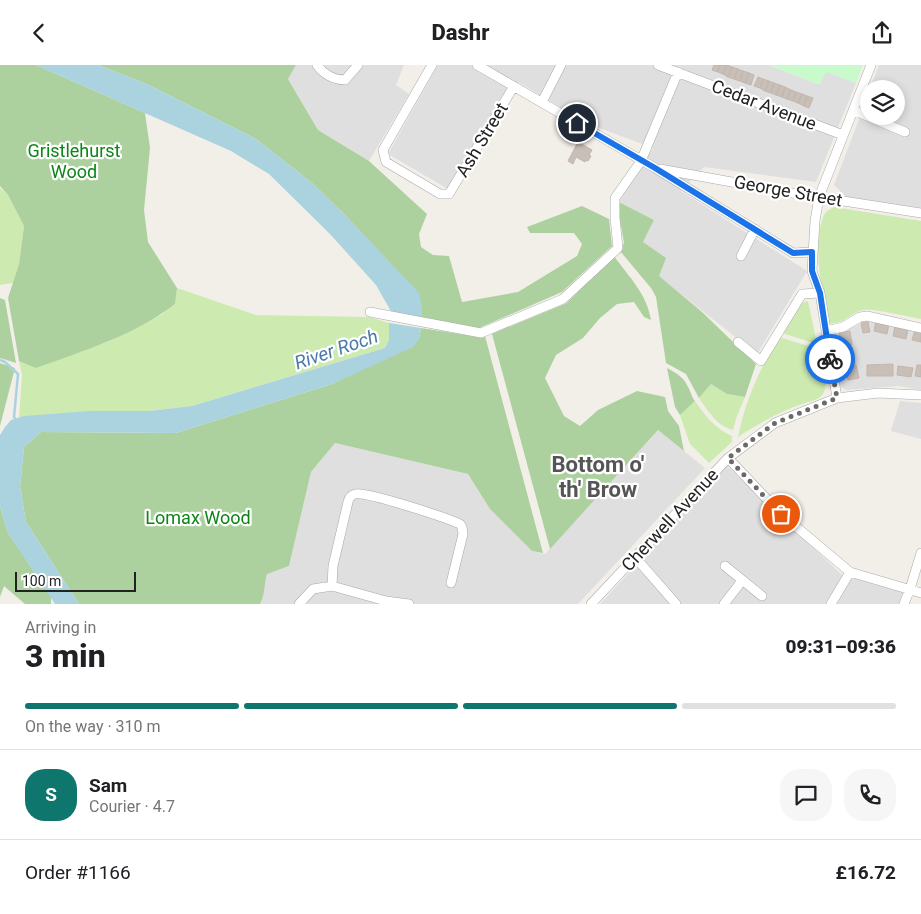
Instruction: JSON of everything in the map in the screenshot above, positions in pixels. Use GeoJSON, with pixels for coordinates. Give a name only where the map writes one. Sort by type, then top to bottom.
{"type":"FeatureCollection","features":[{"type":"Feature","properties":{"kind":"street"},"geometry":{"type":"LineString","coordinates":[[317,65],[320,69],[338,80],[345,80],[358,65]]}},
{"type":"Feature","properties":{"kind":"street","name":"Ash Street"},"geometry":{"type":"LineString","coordinates":[[432,65],[383,150],[386,162],[440,194],[449,194],[514,86]]}},
{"type":"Feature","properties":{"kind":"street"},"geometry":{"type":"LineString","coordinates":[[477,65],[655,168],[793,253],[812,252]]}},
{"type":"Feature","properties":{"kind":"street"},"geometry":{"type":"LineString","coordinates":[[542,102],[561,65]]}},
{"type":"Feature","properties":{"kind":"street","name":"Cedar Avenue"},"geometry":{"type":"LineString","coordinates":[[658,65],[843,135]]}},
{"type":"Feature","properties":{"kind":"street"},"geometry":{"type":"LineString","coordinates":[[837,398],[820,293],[812,271],[815,221],[819,197],[871,65]]}},
{"type":"Feature","properties":{"kind":"street"},"geometry":{"type":"LineString","coordinates":[[370,313],[481,333],[563,299],[618,248],[615,198],[641,161],[678,72]]}},
{"type":"Feature","properties":{"kind":"street"},"geometry":{"type":"LineString","coordinates":[[853,110],[905,132]]}},
{"type":"Feature","properties":{"kind":"street","name":"George Street"},"geometry":{"type":"LineString","coordinates":[[655,168],[921,213]]}},
{"type":"Feature","properties":{"kind":"street"},"geometry":{"type":"LineString","coordinates":[[741,256],[755,229]]}},
{"type":"Feature","properties":{"kind":"street"},"geometry":{"type":"LineString","coordinates":[[738,342],[761,361],[802,294],[820,293]]}},
{"type":"Feature","properties":{"kind":"street"},"geometry":{"type":"LineString","coordinates":[[826,331],[843,327],[860,317],[867,316],[921,328]]}},
{"type":"Feature","properties":{"kind":"street","name":"Cherwell Avenue"},"geometry":{"type":"LineString","coordinates":[[591,604],[728,458],[775,423],[837,398],[878,393],[921,395]]}},
{"type":"Feature","properties":{"kind":"street"},"geometry":{"type":"LineString","coordinates":[[728,458],[781,514],[850,572],[921,593]]}},
{"type":"Feature","properties":{"kind":"street"},"geometry":{"type":"LineString","coordinates":[[332,587],[334,566],[348,502],[354,494],[379,498],[460,524],[463,534],[451,583]]}},
{"type":"Feature","properties":{"kind":"street"},"geometry":{"type":"LineString","coordinates":[[904,604],[921,553]]}},
{"type":"Feature","properties":{"kind":"street"},"geometry":{"type":"LineString","coordinates":[[635,557],[676,604]]}},
{"type":"Feature","properties":{"kind":"street"},"geometry":{"type":"LineString","coordinates":[[725,566],[762,596]]}},
{"type":"Feature","properties":{"kind":"street"},"geometry":{"type":"LineString","coordinates":[[831,604],[850,572]]}},
{"type":"Feature","properties":{"kind":"street"},"geometry":{"type":"LineString","coordinates":[[724,604],[742,581]]}},
{"type":"Feature","properties":{"kind":"street"},"geometry":{"type":"LineString","coordinates":[[299,604],[313,589],[332,587],[385,602],[409,604]]}},
{"type":"Feature","properties":{"kind":"shaded area"},"geometry":{"type":"Polygon","coordinates":[[[296,65],[404,65],[396,85],[409,94],[369,161],[318,130],[288,79],[296,65]]]}},
{"type":"Feature","properties":{"kind":"shaded area"},"geometry":{"type":"Polygon","coordinates":[[[438,65],[768,65],[818,84],[825,73],[830,73],[856,83],[816,182],[704,167],[681,191],[807,271],[757,354],[658,276],[643,242],[654,220],[619,202],[653,148],[591,125],[518,82],[448,189],[388,154],[438,65]]]}},
{"type":"Feature","properties":{"kind":"shaded area"},"geometry":{"type":"Polygon","coordinates":[[[879,65],[921,65],[921,209],[846,197],[834,185],[860,117],[860,125],[905,125],[905,80],[873,80],[879,65]]]}},
{"type":"Feature","properties":{"kind":"shaded area"},"geometry":{"type":"Polygon","coordinates":[[[869,320],[921,331],[921,390],[898,386],[846,390],[840,386],[837,379],[830,335],[840,333],[869,320]]]}},
{"type":"Feature","properties":{"kind":"shaded area"},"geometry":{"type":"Polygon","coordinates":[[[900,401],[921,403],[921,439],[891,431],[900,401]]]}},
{"type":"Feature","properties":{"kind":"shaded area"},"geometry":{"type":"Polygon","coordinates":[[[658,430],[705,468],[578,604],[260,604],[267,573],[289,566],[311,472],[335,443],[468,474],[490,509],[532,551],[545,554],[658,430]]]}},
{"type":"Feature","properties":{"kind":"shaded area"},"geometry":{"type":"Polygon","coordinates":[[[727,466],[842,575],[905,593],[899,604],[600,604],[727,466]]]}},
{"type":"Feature","properties":{"kind":"green space","name":"Gristlehurst Wood"},"geometry":{"type":"Polygon","coordinates":[[[0,65],[36,65],[145,113],[150,148],[144,210],[148,242],[177,288],[175,304],[143,325],[108,341],[36,368],[19,361],[8,298],[19,264],[24,226],[8,195],[0,186],[0,65]]]}},
{"type":"Feature","properties":{"kind":"green space"},"geometry":{"type":"Polygon","coordinates":[[[98,65],[296,65],[288,79],[318,130],[369,161],[427,214],[419,234],[421,247],[433,255],[449,256],[462,302],[518,292],[577,256],[582,244],[574,233],[530,233],[527,227],[582,206],[609,219],[612,246],[562,292],[479,328],[422,318],[422,307],[418,293],[344,214],[312,183],[256,139],[149,85],[98,65]]]}},
{"type":"Feature","properties":{"kind":"green space"},"geometry":{"type":"Polygon","coordinates":[[[768,65],[863,65],[856,83],[830,73],[825,73],[821,83],[818,84],[768,65]]]}},
{"type":"Feature","properties":{"kind":"green space"},"geometry":{"type":"Polygon","coordinates":[[[0,188],[8,195],[24,226],[19,264],[13,283],[0,285],[0,188]]]}},
{"type":"Feature","properties":{"kind":"green space"},"geometry":{"type":"Polygon","coordinates":[[[619,202],[654,220],[643,242],[666,258],[659,276],[702,312],[756,364],[745,397],[727,394],[711,384],[699,398],[686,374],[666,363],[656,297],[651,288],[620,251],[624,243],[619,202]]]}},
{"type":"Feature","properties":{"kind":"green space"},"geometry":{"type":"Polygon","coordinates":[[[834,207],[921,221],[921,319],[883,311],[863,310],[837,323],[827,323],[819,270],[818,242],[824,216],[827,211],[834,207]]]}},
{"type":"Feature","properties":{"kind":"green space"},"geometry":{"type":"Polygon","coordinates":[[[614,256],[646,302],[651,320],[644,317],[634,302],[617,304],[600,318],[583,338],[556,355],[545,378],[564,416],[580,426],[598,410],[637,391],[665,397],[668,411],[679,426],[684,451],[658,430],[550,549],[492,334],[567,303],[614,256]]]}},
{"type":"Feature","properties":{"kind":"green space"},"geometry":{"type":"Polygon","coordinates":[[[177,288],[256,315],[369,317],[389,323],[389,340],[385,348],[192,406],[149,411],[89,411],[19,418],[22,375],[19,361],[36,367],[105,343],[161,315],[175,304],[177,288]]]}},
{"type":"Feature","properties":{"kind":"green space"},"geometry":{"type":"Polygon","coordinates":[[[0,298],[5,300],[16,363],[0,358],[0,298]]]}},
{"type":"Feature","properties":{"kind":"green space"},"geometry":{"type":"Polygon","coordinates":[[[808,301],[817,344],[782,333],[799,305],[808,301]]]}},
{"type":"Feature","properties":{"kind":"green space","name":"Lomax Wood"},"geometry":{"type":"Polygon","coordinates":[[[421,328],[479,337],[485,336],[543,553],[532,551],[490,509],[468,474],[335,443],[311,472],[289,566],[267,574],[260,604],[79,604],[26,522],[20,486],[24,447],[41,432],[176,433],[332,384],[419,339],[421,328]]]}},
{"type":"Feature","properties":{"kind":"green space"},"geometry":{"type":"Polygon","coordinates":[[[779,337],[818,349],[826,382],[824,392],[813,401],[796,406],[762,422],[738,437],[754,385],[779,337]]]}},
{"type":"Feature","properties":{"kind":"green space"},"geometry":{"type":"Polygon","coordinates":[[[0,363],[15,368],[0,426],[0,363]]]}},
{"type":"Feature","properties":{"kind":"green space"},"geometry":{"type":"Polygon","coordinates":[[[667,368],[682,378],[695,401],[680,415],[675,407],[667,368]]]}},
{"type":"Feature","properties":{"kind":"green space"},"geometry":{"type":"Polygon","coordinates":[[[711,384],[727,394],[745,397],[733,430],[718,422],[699,398],[711,384]]]}},
{"type":"Feature","properties":{"kind":"green space"},"geometry":{"type":"Polygon","coordinates":[[[695,401],[715,426],[732,436],[732,442],[709,463],[690,444],[680,415],[695,401]]]}},
{"type":"Feature","properties":{"kind":"green space"},"geometry":{"type":"Polygon","coordinates":[[[0,506],[8,533],[51,596],[51,604],[25,604],[4,586],[0,597],[0,506]]]}},
{"type":"Feature","properties":{"kind":"water"},"geometry":{"type":"Polygon","coordinates":[[[36,65],[98,65],[149,85],[256,139],[312,183],[419,293],[422,318],[392,313],[376,285],[330,234],[269,174],[231,151],[36,65]]]}},
{"type":"Feature","properties":{"kind":"water"},"geometry":{"type":"Polygon","coordinates":[[[389,323],[421,328],[419,339],[413,347],[332,384],[176,433],[41,432],[24,447],[20,486],[26,522],[79,604],[55,604],[8,533],[0,506],[0,435],[11,420],[24,416],[89,411],[149,411],[192,406],[385,348],[389,340],[389,323]]]}},
{"type":"Feature","properties":{"kind":"building"},"geometry":{"type":"Polygon","coordinates":[[[714,65],[720,65],[718,72],[712,70],[714,65]]]}},
{"type":"Feature","properties":{"kind":"building"},"geometry":{"type":"Polygon","coordinates":[[[720,65],[727,65],[723,74],[718,72],[720,65]]]}},
{"type":"Feature","properties":{"kind":"building"},"geometry":{"type":"Polygon","coordinates":[[[727,65],[732,67],[728,77],[723,74],[727,65]]]}},
{"type":"Feature","properties":{"kind":"building"},"geometry":{"type":"Polygon","coordinates":[[[732,67],[738,69],[734,79],[728,77],[732,67]]]}},
{"type":"Feature","properties":{"kind":"building"},"geometry":{"type":"Polygon","coordinates":[[[738,69],[743,71],[740,81],[734,79],[738,69]]]}},
{"type":"Feature","properties":{"kind":"building"},"geometry":{"type":"Polygon","coordinates":[[[743,71],[749,73],[745,83],[740,81],[743,71]]]}},
{"type":"Feature","properties":{"kind":"building"},"geometry":{"type":"Polygon","coordinates":[[[749,73],[754,75],[751,85],[745,83],[749,73]]]}},
{"type":"Feature","properties":{"kind":"building"},"geometry":{"type":"Polygon","coordinates":[[[758,77],[763,79],[760,88],[754,86],[758,77]]]}},
{"type":"Feature","properties":{"kind":"building"},"geometry":{"type":"Polygon","coordinates":[[[763,79],[769,81],[765,91],[760,88],[763,79]]]}},
{"type":"Feature","properties":{"kind":"building"},"geometry":{"type":"Polygon","coordinates":[[[769,81],[774,83],[771,93],[765,91],[769,81]]]}},
{"type":"Feature","properties":{"kind":"building"},"geometry":{"type":"Polygon","coordinates":[[[774,83],[780,85],[776,95],[771,93],[774,83]]]}},
{"type":"Feature","properties":{"kind":"building"},"geometry":{"type":"Polygon","coordinates":[[[780,85],[785,87],[782,97],[776,95],[780,85]]]}},
{"type":"Feature","properties":{"kind":"building"},"geometry":{"type":"Polygon","coordinates":[[[785,87],[791,90],[787,99],[782,97],[785,87]]]}},
{"type":"Feature","properties":{"kind":"building"},"geometry":{"type":"Polygon","coordinates":[[[791,90],[796,92],[793,101],[787,99],[791,90]]]}},
{"type":"Feature","properties":{"kind":"building"},"geometry":{"type":"Polygon","coordinates":[[[796,92],[802,94],[798,103],[793,101],[796,92]]]}},
{"type":"Feature","properties":{"kind":"building"},"geometry":{"type":"Polygon","coordinates":[[[802,94],[807,96],[804,106],[798,103],[802,94]]]}},
{"type":"Feature","properties":{"kind":"building"},"geometry":{"type":"Polygon","coordinates":[[[807,96],[813,98],[809,108],[804,106],[807,96]]]}},
{"type":"Feature","properties":{"kind":"building"},"geometry":{"type":"Polygon","coordinates":[[[578,142],[592,150],[589,155],[591,156],[585,162],[576,157],[573,164],[568,161],[578,142]]]}},
{"type":"Feature","properties":{"kind":"building"},"geometry":{"type":"Polygon","coordinates":[[[876,321],[889,324],[887,334],[874,331],[876,321]]]}},
{"type":"Feature","properties":{"kind":"building"},"geometry":{"type":"Polygon","coordinates":[[[868,322],[870,332],[863,333],[861,323],[868,322]]]}},
{"type":"Feature","properties":{"kind":"building"},"geometry":{"type":"Polygon","coordinates":[[[895,326],[908,329],[906,339],[893,336],[895,326]]]}},
{"type":"Feature","properties":{"kind":"building"},"geometry":{"type":"Polygon","coordinates":[[[915,330],[921,331],[921,342],[912,340],[915,330]]]}},
{"type":"Feature","properties":{"kind":"building"},"geometry":{"type":"Polygon","coordinates":[[[850,331],[852,345],[842,347],[839,333],[850,331]]]}},
{"type":"Feature","properties":{"kind":"building"},"geometry":{"type":"Polygon","coordinates":[[[852,347],[855,363],[845,365],[842,349],[852,347]]]}},
{"type":"Feature","properties":{"kind":"building"},"geometry":{"type":"Polygon","coordinates":[[[893,364],[893,376],[867,376],[867,365],[893,364]]]}},
{"type":"Feature","properties":{"kind":"building"},"geometry":{"type":"Polygon","coordinates":[[[856,365],[859,378],[848,380],[845,367],[856,365]]]}},
{"type":"Feature","properties":{"kind":"building"},"geometry":{"type":"Polygon","coordinates":[[[917,365],[921,365],[921,377],[915,376],[917,365]]]}},
{"type":"Feature","properties":{"kind":"building"},"geometry":{"type":"Polygon","coordinates":[[[898,366],[913,368],[911,377],[897,375],[898,366]]]}},
{"type":"Feature","properties":{"kind":"waterway"},"geometry":{"type":"LineString","coordinates":[[0,360],[18,374],[14,417],[17,421]]}},
{"type":"Feature","properties":{"kind":"way so far"},"geometry":{"type":"LineString","coordinates":[[781,514],[728,458],[775,423],[837,398],[830,359]]}},
{"type":"Feature","properties":{"kind":"district","name":"Bottom o' th' Brow"},"geometry":{"type":"Point","coordinates":[598,477]}},
{"type":"Feature","properties":{"kind":"route"},"geometry":{"type":"LineString","coordinates":[[577,123],[655,168],[793,253],[812,252],[812,271],[820,293],[830,359]]}},
{"type":"Feature","properties":{"kind":"water label","name":"River Roch"},"geometry":{"type":"Point","coordinates":[336,349]}}]}
